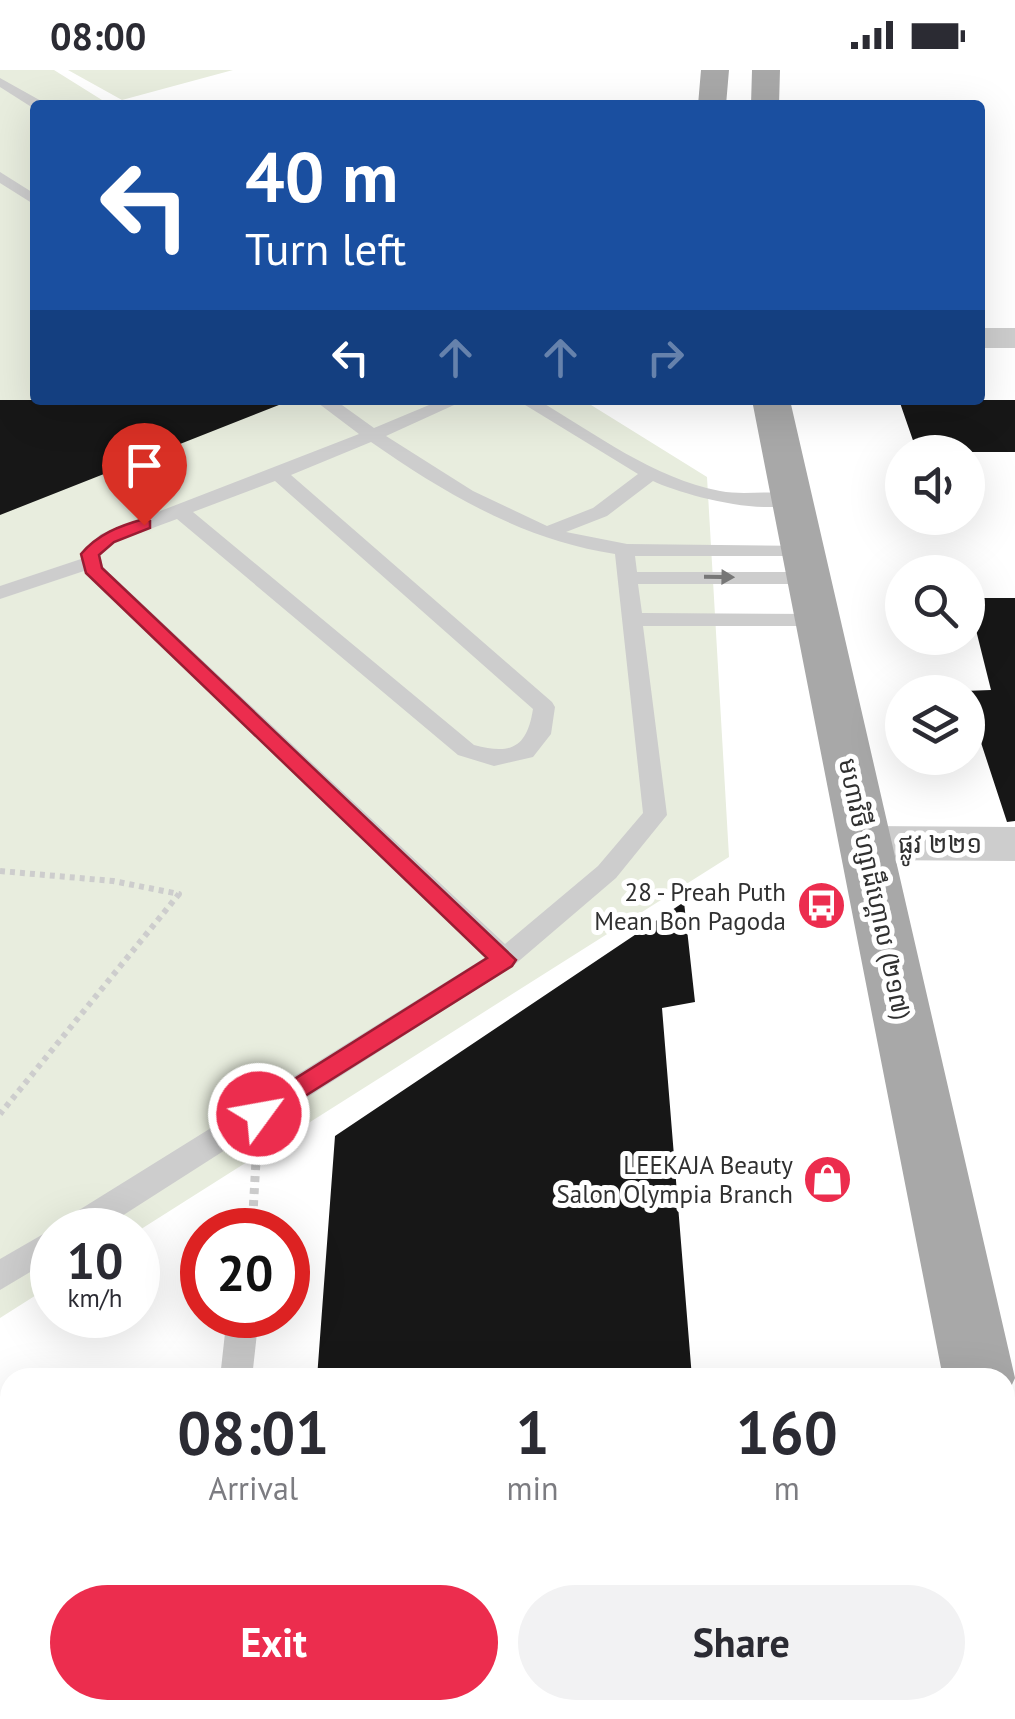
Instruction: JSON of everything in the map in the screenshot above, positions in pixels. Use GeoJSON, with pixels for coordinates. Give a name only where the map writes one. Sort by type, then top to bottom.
{"type":"FeatureCollection","features":[{"type":"Feature","properties":{"kind":"main road"},"geometry":{"type":"LineString","coordinates":[[712,100],[715,70]]}},
{"type":"Feature","properties":{"kind":"main road"},"geometry":{"type":"LineString","coordinates":[[765,100],[766,70]]}},
{"type":"Feature","properties":{"kind":"main road","name":"មហាវិថី ហ្សាដឹហ្គោល (២១៧)"},"geometry":{"type":"LineString","coordinates":[[772,405],[977,1368]]}},
{"type":"Feature","properties":{"kind":"street"},"geometry":{"type":"LineString","coordinates":[[985,338],[1015,338]]}},
{"type":"Feature","properties":{"kind":"street","name":"ផ្លូវ ២២១"},"geometry":{"type":"LineString","coordinates":[[866,843],[1015,844]]}},
{"type":"Feature","properties":{"kind":"lane"},"geometry":{"type":"LineString","coordinates":[[0,82],[30,100]]}},
{"type":"Feature","properties":{"kind":"lane"},"geometry":{"type":"LineString","coordinates":[[0,176],[30,198]]}},
{"type":"Feature","properties":{"kind":"lane"},"geometry":{"type":"LineString","coordinates":[[0,202],[30,198]]}},
{"type":"Feature","properties":{"kind":"lane"},"geometry":{"type":"LineString","coordinates":[[330,405],[446,487],[548,532],[624,550],[806,562]]}},
{"type":"Feature","properties":{"kind":"lane"},"geometry":{"type":"LineString","coordinates":[[444,405],[278,474],[108,538],[90,554],[93,570],[504,960]]}},
{"type":"Feature","properties":{"kind":"lane"},"geometry":{"type":"LineString","coordinates":[[535,405],[652,473],[722,497],[806,562]]}},
{"type":"Feature","properties":{"kind":"lane"},"geometry":{"type":"LineString","coordinates":[[548,532],[600,512],[652,473]]}},
{"type":"Feature","properties":{"kind":"lane"},"geometry":{"type":"LineString","coordinates":[[180,511],[466,750],[494,758],[525,752],[540,734],[544,707],[278,474]]}},
{"type":"Feature","properties":{"kind":"lane"},"geometry":{"type":"LineString","coordinates":[[109,1208],[504,960],[607,872],[654,815],[624,550]]}},
{"type":"Feature","properties":{"kind":"lane"},"geometry":{"type":"LineString","coordinates":[[0,593],[92,562]]}},
{"type":"Feature","properties":{"kind":"lane"},"geometry":{"type":"LineString","coordinates":[[628,578],[806,562]]}},
{"type":"Feature","properties":{"kind":"lane"},"geometry":{"type":"LineString","coordinates":[[634,619],[806,562]]}},
{"type":"Feature","properties":{"kind":"lane"},"geometry":{"type":"LineString","coordinates":[[0,1276],[30,1258]]}},
{"type":"Feature","properties":{"kind":"lane"},"geometry":{"type":"LineString","coordinates":[[237,1368],[241,1338]]}},
{"type":"Feature","properties":{"kind":"path"},"geometry":{"type":"LineString","coordinates":[[0,871],[113,881],[178,894],[0,1114]]}},
{"type":"Feature","properties":{"kind":"path"},"geometry":{"type":"LineString","coordinates":[[253,1208],[259,1114]]}},
{"type":"Feature","properties":{"kind":"shaded area"},"geometry":{"type":"Polygon","coordinates":[[[0,70],[54,70],[102,100],[30,100],[30,405],[591,405],[707,477],[729,857],[160,1217],[160,1208],[30,1208],[30,1299],[0,1318],[0,70]]]}},
{"type":"Feature","properties":{"kind":"shaded area"},"geometry":{"type":"Polygon","coordinates":[[[68,70],[233,70],[122,100],[68,70]]]}},
{"type":"Feature","properties":{"kind":"building"},"geometry":{"type":"Polygon","coordinates":[[[0,400],[30,400],[30,405],[279,405],[0,515],[0,400]]]}},
{"type":"Feature","properties":{"kind":"building"},"geometry":{"type":"Polygon","coordinates":[[[985,400],[1015,400],[1015,452],[985,452],[985,435],[911,435],[901,405],[985,405],[985,400]]]}},
{"type":"Feature","properties":{"kind":"building"},"geometry":{"type":"Polygon","coordinates":[[[985,598],[1015,598],[1015,821],[1007,822],[985,755],[985,690],[991,690],[982,655],[985,598]]]}},
{"type":"Feature","properties":{"kind":"building"},"geometry":{"type":"Polygon","coordinates":[[[684,902],[695,1002],[662,1008],[691,1368],[318,1368],[335,1136],[684,902]]]}},
{"type":"Feature","properties":{"kind":"place","name":"28 - Preah Puth Mean Bon Pagoda"},"geometry":{"type":"Point","coordinates":[821,906]}},
{"type":"Feature","properties":{"kind":"place","name":"LEEKAJA Beauty Salon Olympia Branch"},"geometry":{"type":"Point","coordinates":[828,1179]}},
{"type":"Feature","properties":{"kind":"route"},"geometry":{"type":"LineString","coordinates":[[144,525],[108,538],[90,554],[93,570],[504,960],[259,1114]]}}]}
